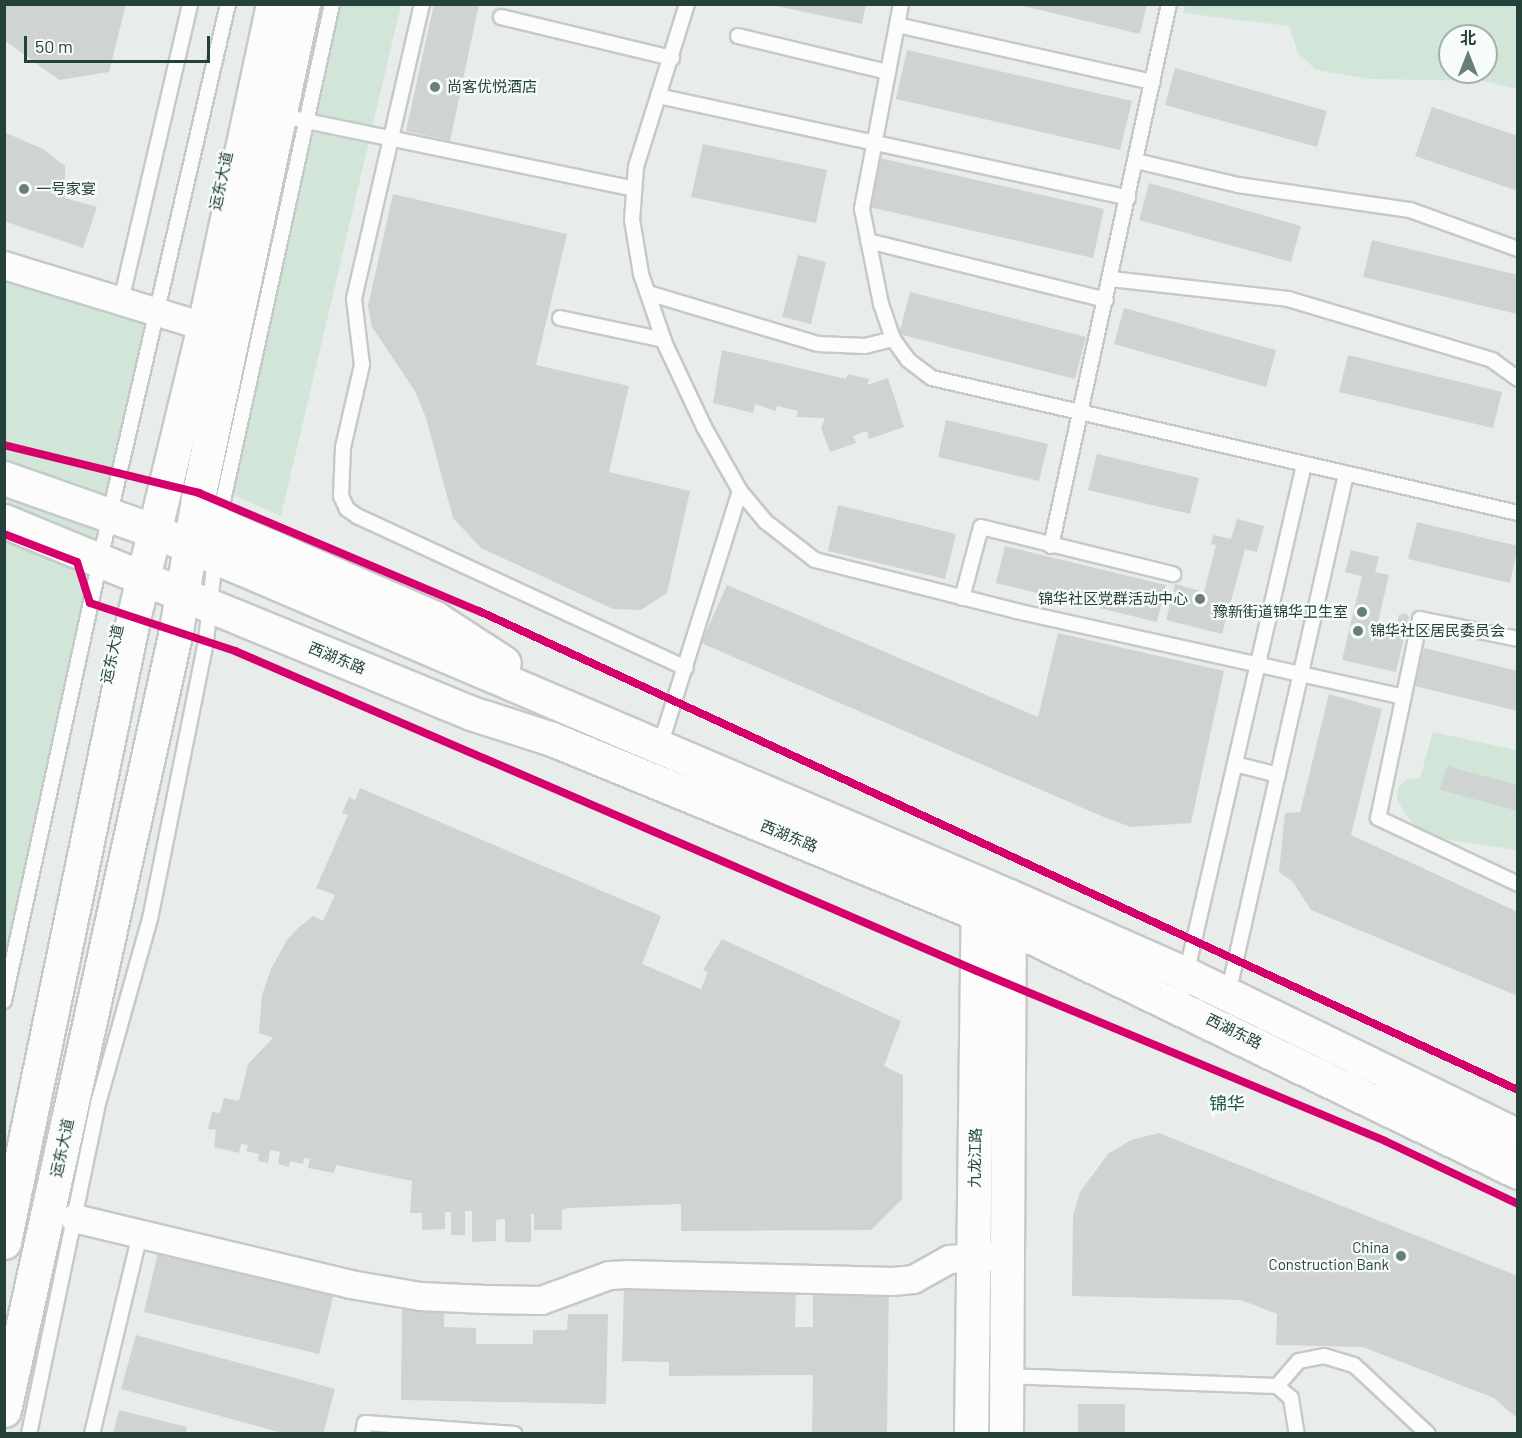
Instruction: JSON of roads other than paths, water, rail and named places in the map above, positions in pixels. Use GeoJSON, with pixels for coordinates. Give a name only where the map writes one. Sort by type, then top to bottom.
{"type":"FeatureCollection","features":[{"type":"Feature","properties":{"kind":"main road","name":"运东大道"},"geometry":{"type":"LineString","coordinates":[[7,1221],[152,530],[204,326],[273,4]]}},
{"type":"Feature","properties":{"kind":"main road","name":"运东大道"},"geometry":{"type":"LineString","coordinates":[[4,1410],[195,600],[207,519],[293,118],[303,4]]}},
{"type":"Feature","properties":{"kind":"main road","name":"西湖东路"},"geometry":{"type":"LineString","coordinates":[[4,478],[110,513],[152,530],[660,747],[978,898]]}},
{"type":"Feature","properties":{"kind":"main road"},"geometry":{"type":"LineString","coordinates":[[207,519],[435,618],[581,713]]}},
{"type":"Feature","properties":{"kind":"main road","name":"西湖东路"},"geometry":{"type":"LineString","coordinates":[[4,521],[471,713],[552,739],[1009,911],[1186,974],[1224,1009],[1518,1172]]}},
{"type":"Feature","properties":{"kind":"main road","name":"九龙江路"},"geometry":{"type":"LineString","coordinates":[[971,1434],[978,898]]}},
{"type":"Feature","properties":{"kind":"main road"},"geometry":{"type":"LineString","coordinates":[[1006,1434],[1009,911]]}},
{"type":"Feature","properties":{"kind":"main road","name":"西湖东路"},"geometry":{"type":"LineString","coordinates":[[1009,911],[1179,1005],[1224,1009],[1518,1136]]}},
{"type":"Feature","properties":{"kind":"street"},"geometry":{"type":"LineString","coordinates":[[4,265],[204,326]]}},
{"type":"Feature","properties":{"kind":"street"},"geometry":{"type":"LineString","coordinates":[[74,1218],[362,1286],[420,1296],[485,1299],[541,1300],[617,1274],[892,1281],[913,1279],[949,1259],[1007,1256]]}},
{"type":"Feature","properties":{"kind":"lane"},"geometry":{"type":"LineString","coordinates":[[121,301],[190,4]]}},
{"type":"Feature","properties":{"kind":"lane"},"geometry":{"type":"LineString","coordinates":[[4,1001],[99,561],[228,4]]}},
{"type":"Feature","properties":{"kind":"lane"},"geometry":{"type":"LineString","coordinates":[[332,4],[293,118],[634,189]]}},
{"type":"Feature","properties":{"kind":"lane"},"geometry":{"type":"LineString","coordinates":[[422,4],[354,299],[362,365],[343,447],[341,496],[347,509],[686,668]]}},
{"type":"Feature","properties":{"kind":"lane"},"geometry":{"type":"LineString","coordinates":[[687,4],[672,58],[636,167],[632,220],[648,293],[664,340],[704,427],[740,491],[766,522],[815,560],[962,598],[1404,697]]}},
{"type":"Feature","properties":{"kind":"lane"},"geometry":{"type":"LineString","coordinates":[[902,4],[862,195],[868,241],[881,304],[893,339],[908,360],[932,378],[1518,513]]}},
{"type":"Feature","properties":{"kind":"lane"},"geometry":{"type":"LineString","coordinates":[[1051,546],[1111,279],[1168,4]]}},
{"type":"Feature","properties":{"kind":"lane"},"geometry":{"type":"LineString","coordinates":[[501,17],[672,58]]}},
{"type":"Feature","properties":{"kind":"lane"},"geometry":{"type":"LineString","coordinates":[[897,25],[1153,82]]}},
{"type":"Feature","properties":{"kind":"lane"},"geometry":{"type":"LineString","coordinates":[[738,36],[888,72]]}},
{"type":"Feature","properties":{"kind":"lane"},"geometry":{"type":"LineString","coordinates":[[658,96],[1128,198]]}},
{"type":"Feature","properties":{"kind":"lane"},"geometry":{"type":"LineString","coordinates":[[1136,160],[1238,185],[1410,210],[1518,249]]}},
{"type":"Feature","properties":{"kind":"lane"},"geometry":{"type":"LineString","coordinates":[[868,241],[1106,300]]}},
{"type":"Feature","properties":{"kind":"lane"},"geometry":{"type":"LineString","coordinates":[[1111,279],[1288,299],[1492,360],[1518,379]]}},
{"type":"Feature","properties":{"kind":"lane"},"geometry":{"type":"LineString","coordinates":[[648,293],[818,344],[865,346],[893,339]]}},
{"type":"Feature","properties":{"kind":"lane"},"geometry":{"type":"LineString","coordinates":[[560,318],[664,340]]}},
{"type":"Feature","properties":{"kind":"lane"},"geometry":{"type":"LineString","coordinates":[[1179,1005],[1304,465]]}},
{"type":"Feature","properties":{"kind":"lane"},"geometry":{"type":"LineString","coordinates":[[1224,1009],[1346,474]]}},
{"type":"Feature","properties":{"kind":"lane"},"geometry":{"type":"LineString","coordinates":[[660,747],[740,491]]}},
{"type":"Feature","properties":{"kind":"lane"},"geometry":{"type":"LineString","coordinates":[[962,598],[981,528],[1173,574]]}},
{"type":"Feature","properties":{"kind":"lane"},"geometry":{"type":"LineString","coordinates":[[29,1434],[108,1059],[150,919],[206,641],[195,600]]}},
{"type":"Feature","properties":{"kind":"lane"},"geometry":{"type":"LineString","coordinates":[[1518,639],[1420,619],[1378,818],[1518,884]]}},
{"type":"Feature","properties":{"kind":"lane"},"geometry":{"type":"LineString","coordinates":[[1235,764],[1278,775]]}},
{"type":"Feature","properties":{"kind":"lane"},"geometry":{"type":"LineString","coordinates":[[92,1434],[140,1234]]}},
{"type":"Feature","properties":{"kind":"lane"},"geometry":{"type":"LineString","coordinates":[[1277,1386],[1299,1361],[1324,1356],[1354,1365],[1428,1434]]}},
{"type":"Feature","properties":{"kind":"lane"},"geometry":{"type":"LineString","coordinates":[[972,1375],[1277,1386],[1291,1398],[1298,1434]]}},
{"type":"Feature","properties":{"kind":"lane"},"geometry":{"type":"LineString","coordinates":[[363,1434],[365,1423],[515,1434]]}},
{"type":"Feature","properties":{"kind":"place","name":"尚客优悦酒店"},"geometry":{"type":"Point","coordinates":[435,87]}},
{"type":"Feature","properties":{"kind":"place","name":"一号家宴"},"geometry":{"type":"Point","coordinates":[24,189]}},
{"type":"Feature","properties":{"kind":"place","name":"锦华社区党群活动中心"},"geometry":{"type":"Point","coordinates":[1200,599]}},
{"type":"Feature","properties":{"kind":"place","name":"豫新街道锦华卫生室"},"geometry":{"type":"Point","coordinates":[1362,612]}},
{"type":"Feature","properties":{"kind":"place","name":"锦华社区居民委员会"},"geometry":{"type":"Point","coordinates":[1358,631]}},
{"type":"Feature","properties":{"kind":"place","name":"China Construction Bank"},"geometry":{"type":"Point","coordinates":[1401,1256]}},
{"type":"Feature","properties":{"kind":"district","name":"锦华"},"geometry":{"type":"Point","coordinates":[1227,1103]}}]}
